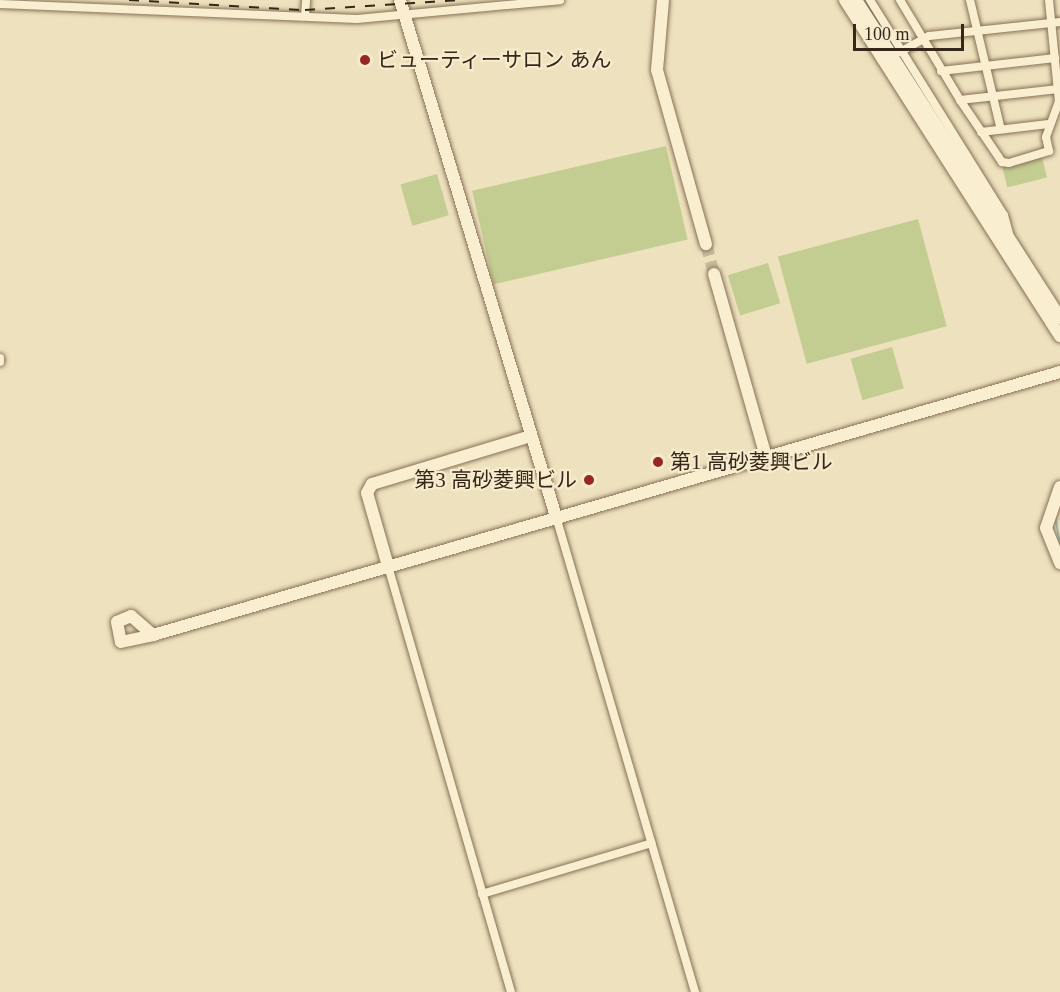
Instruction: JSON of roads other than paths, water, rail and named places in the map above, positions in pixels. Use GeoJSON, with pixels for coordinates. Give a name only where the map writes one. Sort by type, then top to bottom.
{"type":"FeatureCollection","features":[{"type":"Feature","properties":{"kind":"street"},"geometry":{"type":"LineString","coordinates":[[305,16],[306,0]]}},
{"type":"Feature","properties":{"kind":"street"},"geometry":{"type":"LineString","coordinates":[[400,0],[557,519],[695,992]]}},
{"type":"Feature","properties":{"kind":"street"},"geometry":{"type":"LineString","coordinates":[[0,4],[153,14],[305,16],[405,15],[560,0]]}},
{"type":"Feature","properties":{"kind":"street"},"geometry":{"type":"LineString","coordinates":[[663,0],[657,70],[706,244]]}},
{"type":"Feature","properties":{"kind":"street"},"geometry":{"type":"LineString","coordinates":[[845,0],[906,83],[1010,234],[1060,318]]}},
{"type":"Feature","properties":{"kind":"street"},"geometry":{"type":"LineString","coordinates":[[856,0],[1060,336]]}},
{"type":"Feature","properties":{"kind":"street"},"geometry":{"type":"LineString","coordinates":[[870,0],[900,52],[1004,215],[1010,234]]}},
{"type":"Feature","properties":{"kind":"street"},"geometry":{"type":"LineString","coordinates":[[900,0],[920,39],[981,132],[1002,162],[1009,163],[1049,151],[1049,124],[1059,102],[1055,58],[1056,23],[1049,0]]}},
{"type":"Feature","properties":{"kind":"street"},"geometry":{"type":"LineString","coordinates":[[970,0],[975,30],[987,64],[1000,126]]}},
{"type":"Feature","properties":{"kind":"street"},"geometry":{"type":"LineString","coordinates":[[900,52],[920,39],[975,30],[1056,23]]}},
{"type":"Feature","properties":{"kind":"street"},"geometry":{"type":"LineString","coordinates":[[941,71],[1055,58]]}},
{"type":"Feature","properties":{"kind":"street"},"geometry":{"type":"LineString","coordinates":[[960,100],[1058,89]]}},
{"type":"Feature","properties":{"kind":"street"},"geometry":{"type":"LineString","coordinates":[[981,132],[1000,126],[1049,124]]}},
{"type":"Feature","properties":{"kind":"street"},"geometry":{"type":"LineString","coordinates":[[714,274],[766,456]]}},
{"type":"Feature","properties":{"kind":"street"},"geometry":{"type":"LineString","coordinates":[[153,635],[131,616],[123,617],[117,622],[121,642],[153,635],[1060,372]]}},
{"type":"Feature","properties":{"kind":"street"},"geometry":{"type":"LineString","coordinates":[[511,992],[367,493],[372,484],[531,436]]}},
{"type":"Feature","properties":{"kind":"street"},"geometry":{"type":"LineString","coordinates":[[1060,488],[1046,528],[1060,563]]}},
{"type":"Feature","properties":{"kind":"street"},"geometry":{"type":"LineString","coordinates":[[482,894],[652,843]]}},
{"type":"Feature","properties":{"kind":"waterway"},"geometry":{"type":"LineString","coordinates":[[1055,516],[1060,543]]}},
{"type":"Feature","properties":{"kind":"tunnel"},"geometry":{"type":"LineString","coordinates":[[706,244],[714,274]]}},
{"type":"Feature","properties":{"kind":"railway"},"geometry":{"type":"LineString","coordinates":[[129,0],[305,10],[461,0]]}},
{"type":"Feature","properties":{"kind":"place","name":"ビューティーサロン あん"},"geometry":{"type":"Point","coordinates":[365,60]}},
{"type":"Feature","properties":{"kind":"place","name":"第1 高砂菱興ビル"},"geometry":{"type":"Point","coordinates":[658,462]}},
{"type":"Feature","properties":{"kind":"place","name":"第3 高砂菱興ビル"},"geometry":{"type":"Point","coordinates":[589,480]}}]}
